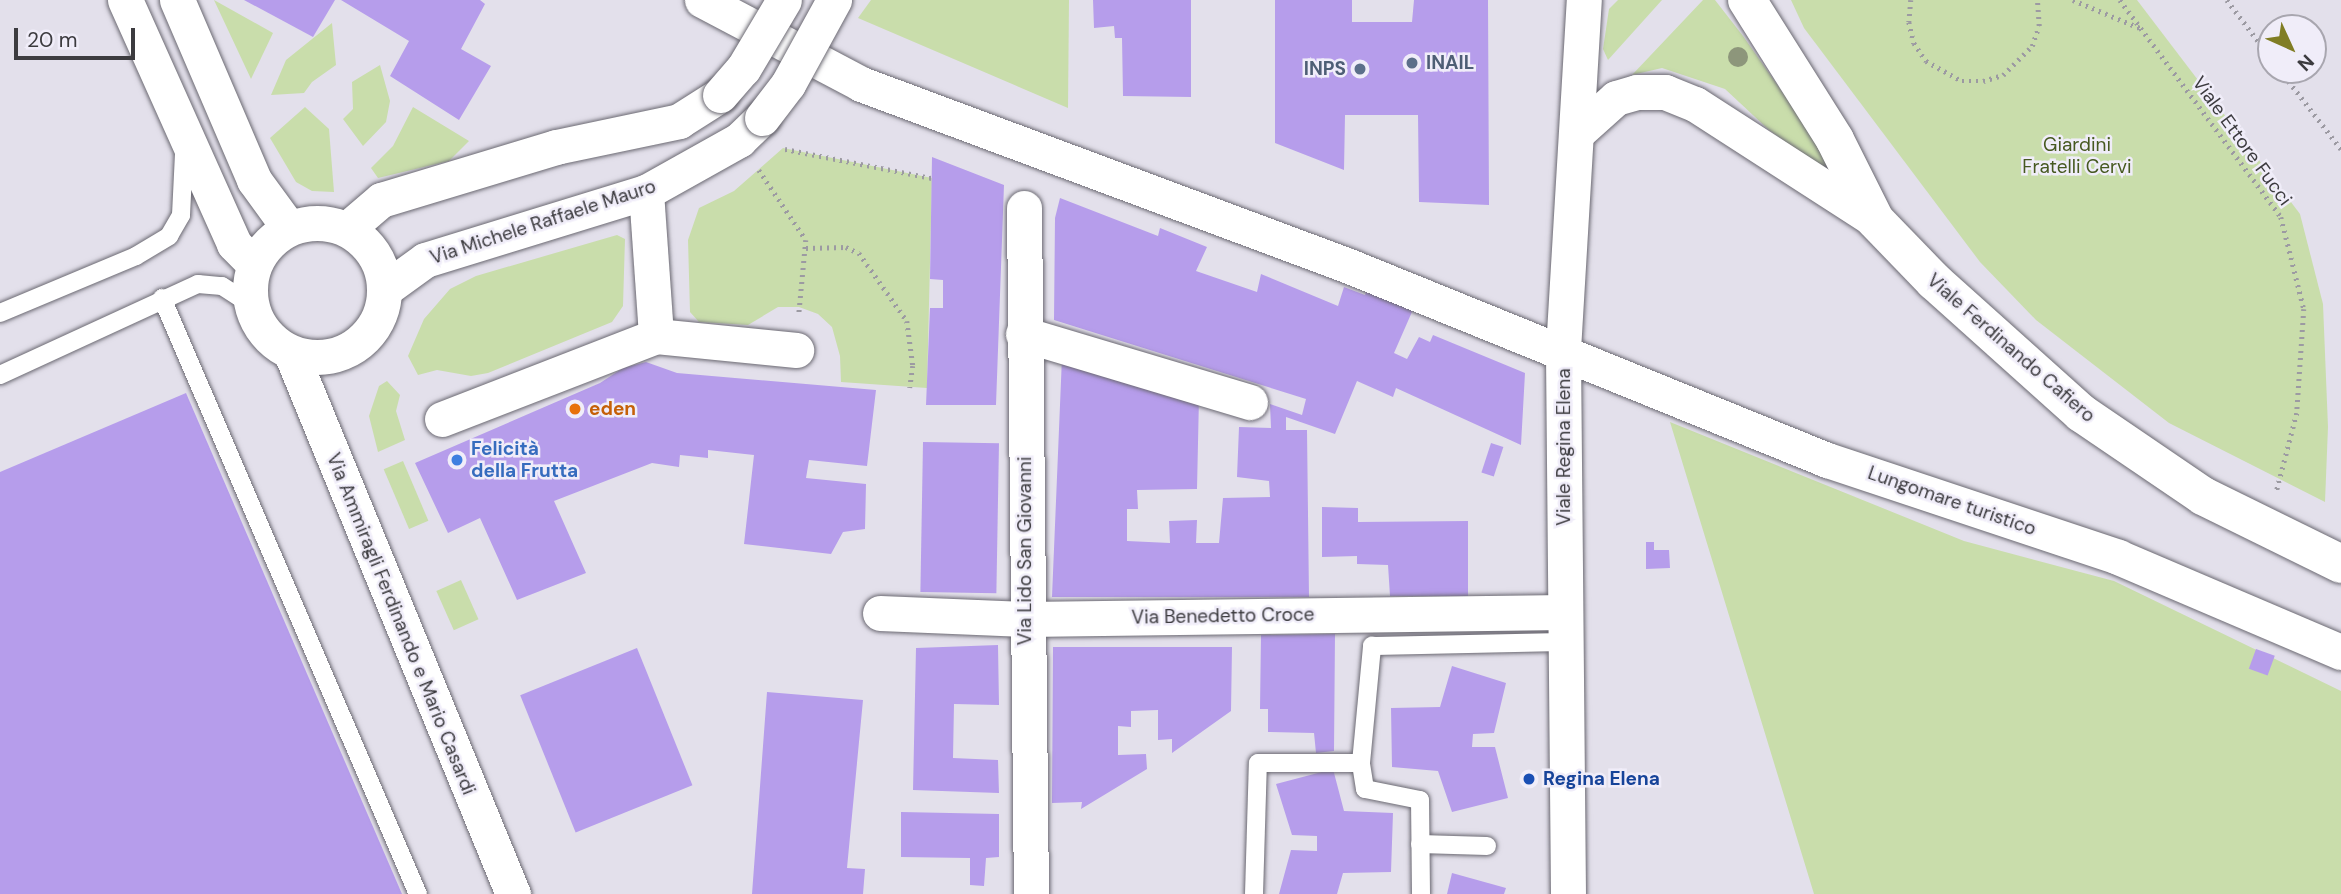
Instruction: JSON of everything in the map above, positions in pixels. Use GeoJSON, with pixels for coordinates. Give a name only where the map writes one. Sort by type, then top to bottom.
{"type":"FeatureCollection","features":[{"type":"Feature","properties":{"kind":"main road","name":"Viale Ferdinando Cafiero"},"geometry":{"type":"LineString","coordinates":[[1747,0],[1835,140],[1875,220],[1934,281],[2081,413],[2203,496],[2341,564]]}},
{"type":"Feature","properties":{"kind":"street"},"geometry":{"type":"LineString","coordinates":[[125,0],[234,244],[254,264]]}},
{"type":"Feature","properties":{"kind":"street"},"geometry":{"type":"LineString","coordinates":[[177,0],[254,180],[289,228]]}},
{"type":"Feature","properties":{"kind":"street","name":"Lungomare turistico"},"geometry":{"type":"LineString","coordinates":[[702,0],[860,85],[1563,350],[1827,460],[2118,557],[2341,652]]}},
{"type":"Feature","properties":{"kind":"street"},"geometry":{"type":"LineString","coordinates":[[347,229],[381,201],[556,147],[679,121],[720,95],[743,69],[784,0]]}},
{"type":"Feature","properties":{"kind":"street","name":"Via Michele Raffaele Mauro"},"geometry":{"type":"LineString","coordinates":[[385,289],[425,260],[646,192],[751,129],[788,84],[834,0]]}},
{"type":"Feature","properties":{"kind":"street","name":"Viale Regina Elena"},"geometry":{"type":"LineString","coordinates":[[1568,894],[1563,350],[1584,0]]}},
{"type":"Feature","properties":{"kind":"street","name":"Viale Ferdinando Cafiero"},"geometry":{"type":"LineString","coordinates":[[1577,133],[1616,98],[1637,92],[1665,92],[1695,104],[1875,220]]}},
{"type":"Feature","properties":{"kind":"street"},"geometry":{"type":"LineString","coordinates":[[646,192],[656,336]]}},
{"type":"Feature","properties":{"kind":"street","name":"Via Lido San Giovanni"},"geometry":{"type":"LineString","coordinates":[[1024,208],[1025,619],[1031,894]]}},
{"type":"Feature","properties":{"kind":"street"},"geometry":{"type":"LineString","coordinates":[[328,223],[347,229],[374,254],[385,289],[371,331],[355,346],[312,358],[291,353],[258,325],[251,305],[254,264],[269,243],[289,228],[328,223]]}},
{"type":"Feature","properties":{"kind":"street"},"geometry":{"type":"LineString","coordinates":[[1024,334],[1250,402]]}},
{"type":"Feature","properties":{"kind":"street"},"geometry":{"type":"LineString","coordinates":[[442,419],[656,336],[796,350]]}},
{"type":"Feature","properties":{"kind":"street","name":"Via Ammiragli Ferdinando e Mario Casardi"},"geometry":{"type":"LineString","coordinates":[[291,353],[513,894]]}},
{"type":"Feature","properties":{"kind":"street","name":"Via Benedetto Croce"},"geometry":{"type":"LineString","coordinates":[[880,614],[1025,619],[1565,627]]}},
{"type":"Feature","properties":{"kind":"lane"},"geometry":{"type":"LineString","coordinates":[[0,313],[136,256],[169,236],[181,215],[184,133]]}},
{"type":"Feature","properties":{"kind":"lane"},"geometry":{"type":"LineString","coordinates":[[0,375],[162,298],[198,284],[222,286],[251,305]]}},
{"type":"Feature","properties":{"kind":"lane"},"geometry":{"type":"LineString","coordinates":[[162,298],[418,894]]}},
{"type":"Feature","properties":{"kind":"lane"},"geometry":{"type":"LineString","coordinates":[[1421,894],[1420,800],[1365,789],[1361,763],[1372,646],[1565,627]]}},
{"type":"Feature","properties":{"kind":"lane"},"geometry":{"type":"LineString","coordinates":[[1254,894],[1258,763],[1361,763]]}},
{"type":"Feature","properties":{"kind":"lane"},"geometry":{"type":"LineString","coordinates":[[1420,844],[1487,846]]}},
{"type":"Feature","properties":{"kind":"path"},"geometry":{"type":"LineString","coordinates":[[1911,0],[1909,22],[1914,43],[1926,61],[1962,81],[2003,75],[2020,62],[2032,46],[2039,26],[2037,0]]}},
{"type":"Feature","properties":{"kind":"path"},"geometry":{"type":"LineString","coordinates":[[2073,0],[2142,29]]}},
{"type":"Feature","properties":{"kind":"path","name":"Viale Ettore Fucci"},"geometry":{"type":"LineString","coordinates":[[2120,0],[2281,217],[2304,309],[2297,413],[2265,526]]}},
{"type":"Feature","properties":{"kind":"path"},"geometry":{"type":"LineString","coordinates":[[2227,0],[2257,40]]}},
{"type":"Feature","properties":{"kind":"path"},"geometry":{"type":"LineString","coordinates":[[2291,84],[2341,149]]}},
{"type":"Feature","properties":{"kind":"path"},"geometry":{"type":"LineString","coordinates":[[751,129],[932,178]]}},
{"type":"Feature","properties":{"kind":"path"},"geometry":{"type":"LineString","coordinates":[[751,129],[806,240],[796,350]]}},
{"type":"Feature","properties":{"kind":"path"},"geometry":{"type":"LineString","coordinates":[[806,248],[846,247],[859,253],[907,321],[913,366],[910,388]]}},
{"type":"Feature","properties":{"kind":"green space"},"geometry":{"type":"Polygon","coordinates":[[[214,0],[273,33],[251,79],[214,0]]]}},
{"type":"Feature","properties":{"kind":"green space"},"geometry":{"type":"Polygon","coordinates":[[[871,0],[1069,0],[1068,108],[858,18],[871,0]]]}},
{"type":"Feature","properties":{"kind":"green space"},"geometry":{"type":"Polygon","coordinates":[[[1618,0],[1662,0],[1608,60],[1603,49],[1609,9],[1618,0]]]}},
{"type":"Feature","properties":{"kind":"green space"},"geometry":{"type":"Polygon","coordinates":[[[1703,0],[1715,0],[1743,36],[1827,156],[1827,166],[1821,167],[1769,130],[1725,89],[1662,68],[1632,75],[1703,0]]]}},
{"type":"Feature","properties":{"kind":"green space","name":"Giardini Fratelli Cervi"},"geometry":{"type":"Polygon","coordinates":[[[1791,0],[2137,0],[2300,214],[2323,304],[2328,427],[2325,502],[2169,423],[2036,320],[1980,262],[1804,28],[1791,0]]]}},
{"type":"Feature","properties":{"kind":"green space"},"geometry":{"type":"Polygon","coordinates":[[[332,23],[336,65],[312,82],[304,93],[271,95],[286,60],[332,23]]]}},
{"type":"Feature","properties":{"kind":"green space"},"geometry":{"type":"Polygon","coordinates":[[[380,65],[390,101],[386,122],[363,146],[343,119],[353,109],[352,82],[380,65]]]}},
{"type":"Feature","properties":{"kind":"green space"},"geometry":{"type":"Polygon","coordinates":[[[305,107],[329,129],[334,192],[312,191],[296,182],[270,138],[305,107]]]}},
{"type":"Feature","properties":{"kind":"green space"},"geometry":{"type":"Polygon","coordinates":[[[413,107],[469,141],[449,161],[378,178],[371,168],[393,146],[413,107]]]}},
{"type":"Feature","properties":{"kind":"green space"},"geometry":{"type":"Polygon","coordinates":[[[783,148],[932,178],[927,388],[841,382],[840,356],[832,327],[818,314],[799,307],[778,307],[748,325],[699,322],[690,312],[688,240],[699,208],[734,191],[783,148]]]}},
{"type":"Feature","properties":{"kind":"green space"},"geometry":{"type":"Polygon","coordinates":[[[617,235],[625,239],[623,306],[612,322],[488,373],[471,376],[437,370],[418,375],[408,356],[424,319],[450,289],[476,276],[617,235]]]}},
{"type":"Feature","properties":{"kind":"green space"},"geometry":{"type":"Polygon","coordinates":[[[387,381],[400,395],[396,411],[405,440],[378,452],[369,416],[379,386],[387,381]]]}},
{"type":"Feature","properties":{"kind":"green space"},"geometry":{"type":"Polygon","coordinates":[[[1670,422],[1964,541],[2114,581],[2341,691],[2341,894],[1814,894],[1670,422]]]}},
{"type":"Feature","properties":{"kind":"green space"},"geometry":{"type":"Polygon","coordinates":[[[403,461],[428,521],[409,529],[384,469],[403,461]]]}},
{"type":"Feature","properties":{"kind":"green space"},"geometry":{"type":"Polygon","coordinates":[[[461,580],[478,619],[454,630],[436,591],[461,580]]]}},
{"type":"Feature","properties":{"kind":"building"},"geometry":{"type":"Polygon","coordinates":[[[244,0],[335,0],[313,37],[244,0]]]}},
{"type":"Feature","properties":{"kind":"building"},"geometry":{"type":"Polygon","coordinates":[[[341,0],[480,0],[485,4],[461,49],[491,66],[459,120],[390,76],[409,41],[341,0]]]}},
{"type":"Feature","properties":{"kind":"building"},"geometry":{"type":"Polygon","coordinates":[[[1093,0],[1191,0],[1191,97],[1123,96],[1122,38],[1115,38],[1114,26],[1094,28],[1093,0]]]}},
{"type":"Feature","properties":{"kind":"building"},"geometry":{"type":"Polygon","coordinates":[[[1275,0],[1352,0],[1352,22],[1412,22],[1414,0],[1488,0],[1489,205],[1419,202],[1418,115],[1345,115],[1344,170],[1275,143],[1275,0]]]}},
{"type":"Feature","properties":{"kind":"building"},"geometry":{"type":"Polygon","coordinates":[[[932,157],[1004,185],[996,405],[926,405],[930,308],[943,308],[943,280],[930,279],[932,157]]]}},
{"type":"Feature","properties":{"kind":"building"},"geometry":{"type":"Polygon","coordinates":[[[1060,198],[1158,236],[1160,228],[1207,247],[1196,271],[1257,292],[1261,274],[1338,306],[1344,287],[1365,295],[1368,286],[1415,305],[1394,353],[1407,359],[1419,337],[1430,342],[1433,335],[1525,373],[1521,445],[1396,388],[1393,397],[1357,381],[1335,434],[1286,417],[1286,430],[1307,430],[1309,597],[1052,597],[1062,357],[1199,397],[1197,489],[1137,490],[1138,509],[1127,509],[1127,541],[1170,543],[1169,521],[1197,520],[1196,543],[1219,543],[1223,498],[1270,497],[1269,481],[1237,477],[1239,427],[1271,428],[1270,404],[1302,415],[1306,399],[1054,320],[1055,218],[1060,198]]]}},
{"type":"Feature","properties":{"kind":"building"},"geometry":{"type":"Polygon","coordinates":[[[646,362],[677,373],[876,390],[867,466],[809,460],[806,478],[866,484],[865,529],[843,532],[831,554],[744,544],[754,455],[708,450],[708,458],[680,455],[679,467],[652,463],[554,501],[586,573],[517,600],[480,518],[448,533],[415,463],[600,383],[623,368],[646,362]]]}},
{"type":"Feature","properties":{"kind":"building"},"geometry":{"type":"Polygon","coordinates":[[[186,393],[402,894],[0,894],[0,472],[186,393]]]}},
{"type":"Feature","properties":{"kind":"building"},"geometry":{"type":"Polygon","coordinates":[[[923,442],[999,443],[996,593],[920,592],[923,442]]]}},
{"type":"Feature","properties":{"kind":"building"},"geometry":{"type":"Polygon","coordinates":[[[1491,443],[1503,447],[1494,476],[1481,472],[1491,443]]]}},
{"type":"Feature","properties":{"kind":"building"},"geometry":{"type":"Polygon","coordinates":[[[1322,507],[1358,508],[1358,522],[1468,521],[1468,596],[1390,596],[1388,565],[1357,564],[1357,556],[1322,557],[1322,507]]]}},
{"type":"Feature","properties":{"kind":"building"},"geometry":{"type":"Polygon","coordinates":[[[1646,542],[1654,542],[1654,550],[1669,550],[1670,568],[1646,569],[1646,542]]]}},
{"type":"Feature","properties":{"kind":"building"},"geometry":{"type":"Polygon","coordinates":[[[1335,634],[1334,751],[1316,753],[1314,733],[1268,732],[1268,709],[1260,709],[1261,635],[1335,634]]]}},
{"type":"Feature","properties":{"kind":"building"},"geometry":{"type":"Polygon","coordinates":[[[998,645],[999,705],[954,704],[953,758],[998,760],[999,793],[913,790],[916,648],[998,645]]]}},
{"type":"Feature","properties":{"kind":"building"},"geometry":{"type":"Polygon","coordinates":[[[1053,647],[1232,647],[1231,711],[1172,753],[1172,739],[1158,740],[1158,710],[1131,711],[1131,727],[1118,726],[1118,755],[1146,754],[1147,769],[1081,809],[1082,802],[1052,803],[1053,647]]]}},
{"type":"Feature","properties":{"kind":"building"},"geometry":{"type":"Polygon","coordinates":[[[637,648],[692,785],[576,832],[520,695],[637,648]]]}},
{"type":"Feature","properties":{"kind":"building"},"geometry":{"type":"Polygon","coordinates":[[[2256,649],[2275,656],[2268,676],[2249,669],[2256,649]]]}},
{"type":"Feature","properties":{"kind":"building"},"geometry":{"type":"Polygon","coordinates":[[[1452,666],[1506,683],[1494,733],[1473,734],[1472,747],[1495,747],[1508,798],[1452,812],[1438,771],[1392,767],[1391,708],[1440,707],[1452,666]]]}},
{"type":"Feature","properties":{"kind":"building"},"geometry":{"type":"Polygon","coordinates":[[[767,692],[863,700],[847,868],[865,869],[863,894],[752,894],[767,692]]]}},
{"type":"Feature","properties":{"kind":"building"},"geometry":{"type":"Polygon","coordinates":[[[1333,769],[1344,811],[1393,813],[1391,872],[1343,873],[1337,894],[1279,894],[1291,850],[1317,851],[1317,836],[1292,835],[1276,784],[1333,769]]]}},
{"type":"Feature","properties":{"kind":"building"},"geometry":{"type":"Polygon","coordinates":[[[901,812],[999,814],[999,857],[986,858],[984,886],[970,885],[970,858],[901,857],[901,812]]]}},
{"type":"Feature","properties":{"kind":"building"},"geometry":{"type":"Polygon","coordinates":[[[1452,873],[1506,888],[1504,894],[1447,894],[1452,873]]]}},
{"type":"Feature","properties":{"kind":"place","name":"INAIL"},"geometry":{"type":"Point","coordinates":[1412,63]}},
{"type":"Feature","properties":{"kind":"place","name":"INPS"},"geometry":{"type":"Point","coordinates":[1360,69]}},
{"type":"Feature","properties":{"kind":"place","name":"eden"},"geometry":{"type":"Point","coordinates":[575,409]}},
{"type":"Feature","properties":{"kind":"place","name":"Felicità della Frutta"},"geometry":{"type":"Point","coordinates":[457,460]}},
{"type":"Feature","properties":{"kind":"place","name":"Regina Elena"},"geometry":{"type":"Point","coordinates":[1529,779]}}]}
